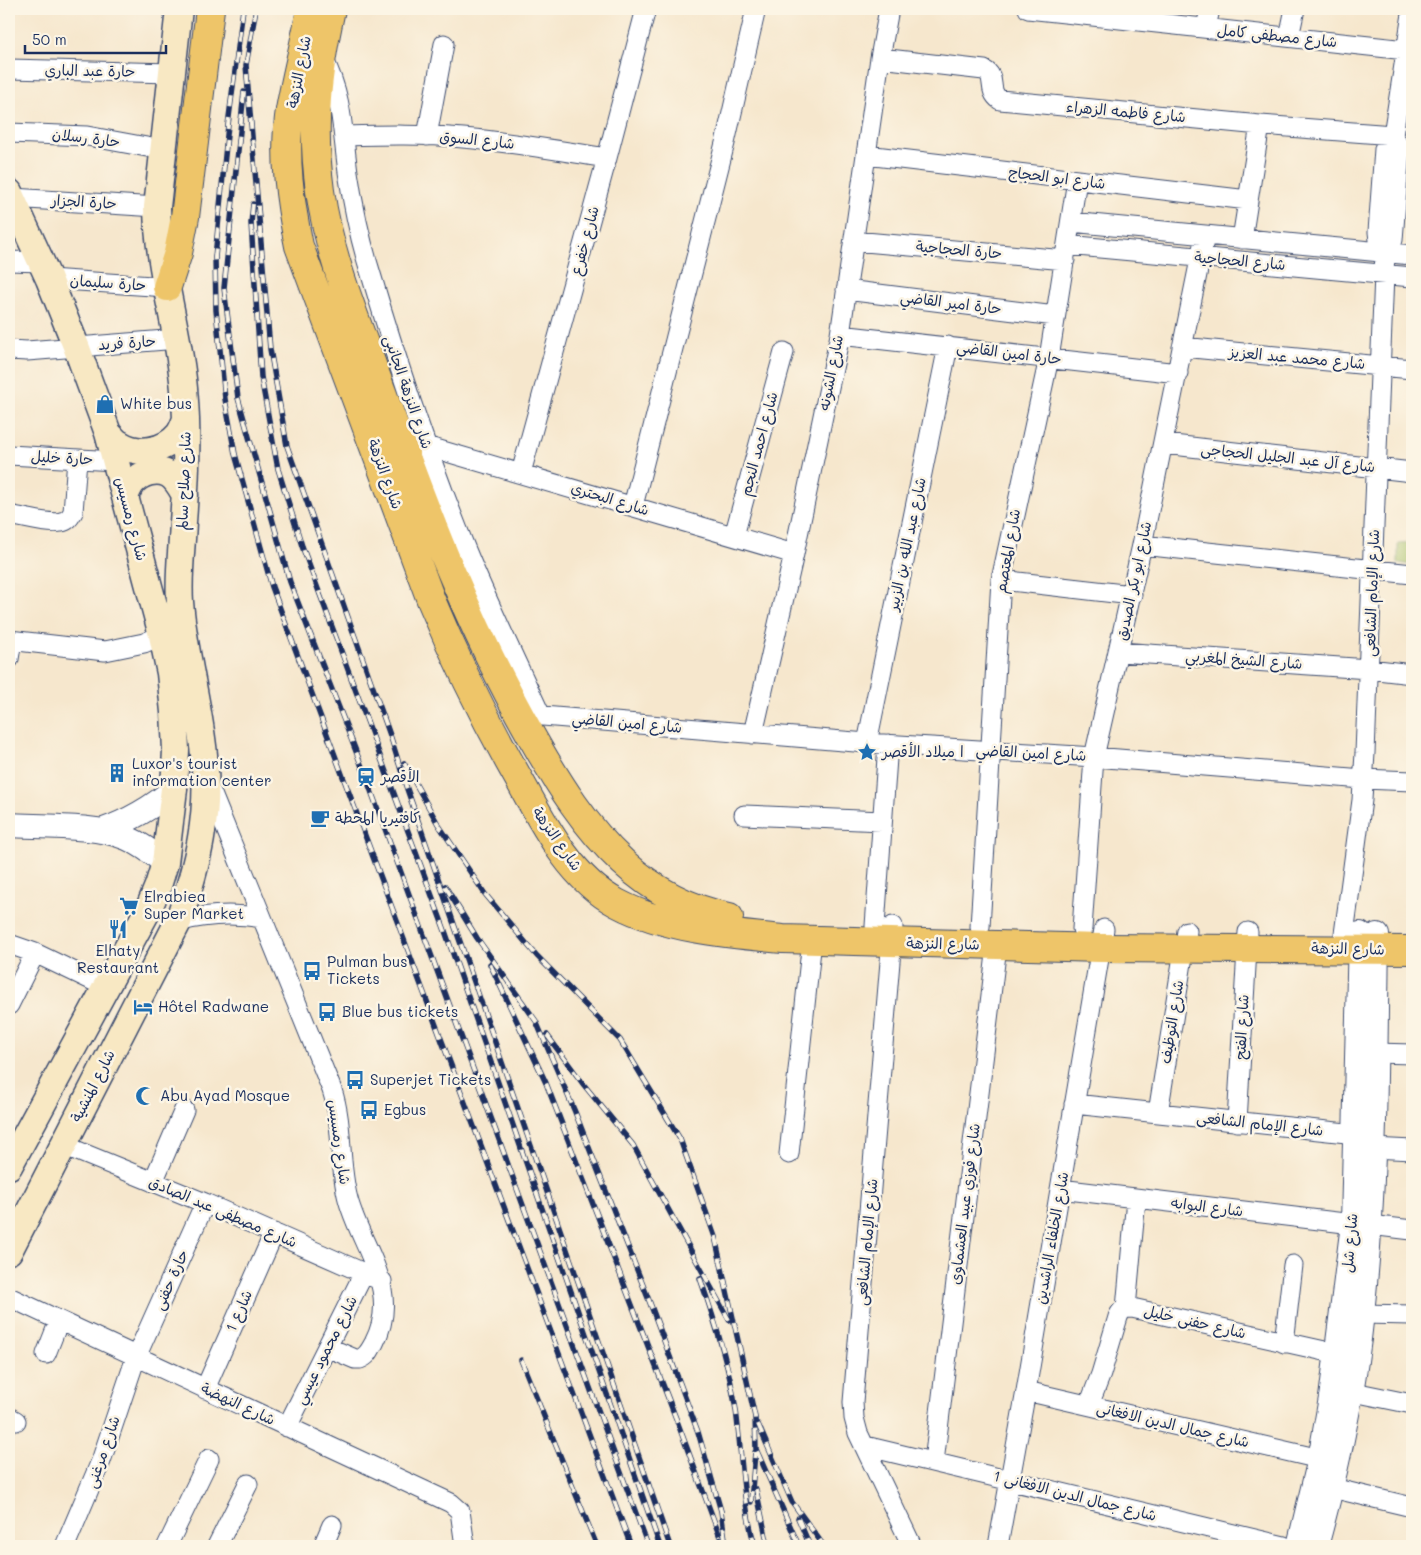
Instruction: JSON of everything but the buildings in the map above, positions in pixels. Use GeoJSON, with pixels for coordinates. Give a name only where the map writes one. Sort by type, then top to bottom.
{"type":"FeatureCollection","features":[{"type":"Feature","properties":{"kind":"main road","name":"شارع صلاح سالم"},"geometry":{"type":"LineString","coordinates":[[178,922],[194,875],[201,844],[206,780],[201,731],[180,600],[185,496],[186,419],[178,339],[157,234],[157,207],[179,9]]}},
{"type":"Feature","properties":{"kind":"main road"},"geometry":{"type":"LineString","coordinates":[[167,287],[178,253],[185,217],[210,9]]}},
{"type":"Feature","properties":{"kind":"main road"},"geometry":{"type":"LineString","coordinates":[[297,9],[312,51]]}},
{"type":"Feature","properties":{"kind":"main road","name":"شارع النزهة"},"geometry":{"type":"LineString","coordinates":[[311,9],[316,98],[316,146],[320,192],[340,276],[439,544],[473,621],[530,715],[570,800],[601,839],[623,862],[648,882],[670,910],[740,935],[812,940],[887,932]]}},
{"type":"Feature","properties":{"kind":"main road","name":"شارع النزهة"},"geometry":{"type":"LineString","coordinates":[[331,9],[312,51],[290,111],[287,153],[291,206],[300,246],[449,644],[493,733],[542,822],[574,868],[594,887],[615,902],[640,914],[670,910],[708,913],[743,920],[828,925],[887,932],[989,936],[1096,935],[1185,940],[1363,940],[1412,934]]}},
{"type":"Feature","properties":{"kind":"main road","name":"شارع رمسيس"},"geometry":{"type":"LineString","coordinates":[[10,195],[46,270],[108,433],[162,635],[170,673],[176,750],[174,789],[165,863]]}},
{"type":"Feature","properties":{"kind":"main road"},"geometry":{"type":"LineString","coordinates":[[300,246],[330,238]]}},
{"type":"Feature","properties":{"kind":"main road"},"geometry":{"type":"LineString","coordinates":[[108,433],[120,444],[135,450],[152,450],[167,444],[179,434],[186,419]]}},
{"type":"Feature","properties":{"kind":"main road"},"geometry":{"type":"LineString","coordinates":[[125,497],[132,483],[142,474],[155,471],[168,474],[178,483],[185,496]]}},
{"type":"Feature","properties":{"kind":"main road"},"geometry":{"type":"LineString","coordinates":[[574,868],[601,839]]}},
{"type":"Feature","properties":{"kind":"main road"},"geometry":{"type":"LineString","coordinates":[[9,1164],[149,908],[165,863]]}},
{"type":"Feature","properties":{"kind":"main road","name":"شارع المنشية"},"geometry":{"type":"LineString","coordinates":[[9,1250],[178,922]]}},
{"type":"Feature","properties":{"kind":"main road","name":"شارع النزهة"},"geometry":{"type":"LineString","coordinates":[[1363,940],[1412,950]]}},
{"type":"Feature","properties":{"kind":"street","name":"شارع خفرع"},"geometry":{"type":"LineString","coordinates":[[521,473],[646,9]]}},
{"type":"Feature","properties":{"kind":"street"},"geometry":{"type":"LineString","coordinates":[[633,506],[723,152],[756,9]]}},
{"type":"Feature","properties":{"kind":"street","name":"شارع الشونه"},"geometry":{"type":"LineString","coordinates":[[754,734],[840,335],[880,58],[889,9]]}},
{"type":"Feature","properties":{"kind":"street","name":"شارع مصطفى كامل"},"geometry":{"type":"LineString","coordinates":[[1028,9],[1097,13],[1206,28],[1406,50]]}},
{"type":"Feature","properties":{"kind":"street"},"geometry":{"type":"LineString","coordinates":[[1206,28],[1210,9]]}},
{"type":"Feature","properties":{"kind":"street"},"geometry":{"type":"LineString","coordinates":[[1290,37],[1295,9]]}},
{"type":"Feature","properties":{"kind":"street","name":"شارع الإمام الشافعى"},"geometry":{"type":"LineString","coordinates":[[1363,940],[1363,779],[1385,252],[1378,240],[1384,149],[1400,125],[1406,50],[1412,14]]}},
{"type":"Feature","properties":{"kind":"street"},"geometry":{"type":"LineString","coordinates":[[427,136],[444,44]]}},
{"type":"Feature","properties":{"kind":"street","name":"شارع النزهة الجانبى"},"geometry":{"type":"LineString","coordinates":[[312,51],[338,94],[348,170],[360,237],[398,364],[426,446],[530,715]]}},
{"type":"Feature","properties":{"kind":"street","name":"شارع فاطمه الزهراء"},"geometry":{"type":"LineString","coordinates":[[880,58],[984,70],[992,76],[992,90],[1000,100],[1260,125],[1400,125]]}},
{"type":"Feature","properties":{"kind":"street","name":"حارة عبد الباري"},"geometry":{"type":"LineString","coordinates":[[9,69],[172,73]]}},
{"type":"Feature","properties":{"kind":"street"},"geometry":{"type":"LineString","coordinates":[[1242,239],[1260,125]]}},
{"type":"Feature","properties":{"kind":"street","name":"حارة رسلان"},"geometry":{"type":"LineString","coordinates":[[9,132],[87,136],[163,150]]}},
{"type":"Feature","properties":{"kind":"street","name":"شارع السوق"},"geometry":{"type":"LineString","coordinates":[[345,136],[427,136],[501,142],[607,158]]}},
{"type":"Feature","properties":{"kind":"street","name":"شارع ابو الحجاج"},"geometry":{"type":"LineString","coordinates":[[866,155],[1248,200]]}},
{"type":"Feature","properties":{"kind":"street","name":"شارع المعتصم"},"geometry":{"type":"LineString","coordinates":[[989,936],[990,751],[1001,580],[1049,358],[1078,180]]}},
{"type":"Feature","properties":{"kind":"street","name":"حارة الجزار"},"geometry":{"type":"LineString","coordinates":[[10,195],[157,207]]}},
{"type":"Feature","properties":{"kind":"street","name":"شارع الحجاجية"},"geometry":{"type":"LineString","coordinates":[[1070,222],[1412,254]]}},
{"type":"Feature","properties":{"kind":"street","name":"شارع ابو بكر الصديق"},"geometry":{"type":"LineString","coordinates":[[1096,935],[1094,757],[1132,595],[1205,235]]}},
{"type":"Feature","properties":{"kind":"street","name":"حارة الحجاجية"},"geometry":{"type":"LineString","coordinates":[[854,241],[1066,252]]}},
{"type":"Feature","properties":{"kind":"street","name":"شارع الحجاجية"},"geometry":{"type":"LineString","coordinates":[[1066,252],[1201,257],[1412,277]]}},
{"type":"Feature","properties":{"kind":"street","name":"حارة سليمان"},"geometry":{"type":"LineString","coordinates":[[9,261],[46,270],[167,287]]}},
{"type":"Feature","properties":{"kind":"street","name":"حارة امير القاضي"},"geometry":{"type":"LineString","coordinates":[[846,290],[1055,316]]}},
{"type":"Feature","properties":{"kind":"street","name":"حارة امين القاضي"},"geometry":{"type":"LineString","coordinates":[[840,335],[1178,372]]}},
{"type":"Feature","properties":{"kind":"street","name":"حارة فريد"},"geometry":{"type":"LineString","coordinates":[[9,350],[26,351],[178,339]]}},
{"type":"Feature","properties":{"kind":"street","name":"شارع عبد الله بن الزبير"},"geometry":{"type":"LineString","coordinates":[[867,743],[948,346]]}},
{"type":"Feature","properties":{"kind":"street","name":"شارع محمد عبد العزيز"},"geometry":{"type":"LineString","coordinates":[[1182,347],[1412,369]]}},
{"type":"Feature","properties":{"kind":"street","name":"شارع احمد النجم"},"geometry":{"type":"LineString","coordinates":[[734,536],[784,352]]}},
{"type":"Feature","properties":{"kind":"street","name":"شارع آل عبد الجليل الحجاجى"},"geometry":{"type":"LineString","coordinates":[[1164,444],[1412,472]]}},
{"type":"Feature","properties":{"kind":"street","name":"شارع البحتري"},"geometry":{"type":"LineString","coordinates":[[426,446],[794,554]]}},
{"type":"Feature","properties":{"kind":"street","name":"حارة خليل"},"geometry":{"type":"LineString","coordinates":[[9,455],[115,461]]}},
{"type":"Feature","properties":{"kind":"street"},"geometry":{"type":"LineString","coordinates":[[9,515],[54,522],[62,522],[69,518],[73,512],[77,459]]}},
{"type":"Feature","properties":{"kind":"street"},"geometry":{"type":"LineString","coordinates":[[1142,545],[1412,574]]}},
{"type":"Feature","properties":{"kind":"street"},"geometry":{"type":"LineString","coordinates":[[1001,580],[1132,595]]}},
{"type":"Feature","properties":{"kind":"street"},"geometry":{"type":"LineString","coordinates":[[9,659],[10,640],[105,650],[125,648],[144,643],[162,635]]}},
{"type":"Feature","properties":{"kind":"street","name":"شارع الشيخ المغربي"},"geometry":{"type":"LineString","coordinates":[[1119,652],[1368,669],[1412,674]]}},
{"type":"Feature","properties":{"kind":"street","name":"شارع امين القاضي"},"geometry":{"type":"LineString","coordinates":[[530,715],[867,743],[1094,757],[1363,779],[1412,781]]}},
{"type":"Feature","properties":{"kind":"street"},"geometry":{"type":"LineString","coordinates":[[887,932],[882,821],[888,744]]}},
{"type":"Feature","properties":{"kind":"street","name":"شارع رمسيس"},"geometry":{"type":"LineString","coordinates":[[206,780],[332,1090],[338,1109],[341,1164],[348,1198],[359,1232],[382,1281],[383,1319],[377,1337],[368,1354],[360,1359],[327,1348]]}},
{"type":"Feature","properties":{"kind":"street"},"geometry":{"type":"LineString","coordinates":[[101,831],[140,814],[159,802],[174,789]]}},
{"type":"Feature","properties":{"kind":"street"},"geometry":{"type":"LineString","coordinates":[[744,814],[882,821]]}},
{"type":"Feature","properties":{"kind":"street"},"geometry":{"type":"LineString","coordinates":[[9,825],[101,831],[126,838],[150,850],[165,863]]}},
{"type":"Feature","properties":{"kind":"street"},"geometry":{"type":"LineString","coordinates":[[178,922],[199,916],[220,914],[262,918]]}},
{"type":"Feature","properties":{"kind":"street","name":"شارع الإمام الشافعى"},"geometry":{"type":"LineString","coordinates":[[887,932],[853,1394],[854,1418],[858,1433],[912,1546]]}},
{"type":"Feature","properties":{"kind":"street","name":"شارع الخلفاء الراشدين"},"geometry":{"type":"LineString","coordinates":[[998,1546],[1074,1104],[1096,935]]}},
{"type":"Feature","properties":{"kind":"street","name":"شارع فوزي عبيد العشماوى"},"geometry":{"type":"LineString","coordinates":[[934,1462],[989,936]]}},
{"type":"Feature","properties":{"kind":"street"},"geometry":{"type":"LineString","coordinates":[[789,1154],[812,940]]}},
{"type":"Feature","properties":{"kind":"street","name":"شارع التوظيف"},"geometry":{"type":"LineString","coordinates":[[1158,1113],[1185,940]]}},
{"type":"Feature","properties":{"kind":"street","name":"شارع الفتح"},"geometry":{"type":"LineString","coordinates":[[1237,1122],[1247,940]]}},
{"type":"Feature","properties":{"kind":"street","name":"شارع شل"},"geometry":{"type":"LineString","coordinates":[[1363,940],[1367,998],[1375,1053],[1364,1141]]}},
{"type":"Feature","properties":{"kind":"street"},"geometry":{"type":"LineString","coordinates":[[9,944],[35,953],[106,987]]}},
{"type":"Feature","properties":{"kind":"street"},"geometry":{"type":"LineString","coordinates":[[9,1005],[35,953]]}},
{"type":"Feature","properties":{"kind":"street","name":"شارع شل"},"geometry":{"type":"LineString","coordinates":[[1299,1546],[1320,1459],[1342,1390],[1362,1314],[1361,1224],[1367,998]]}},
{"type":"Feature","properties":{"kind":"street"},"geometry":{"type":"LineString","coordinates":[[1375,1053],[1412,1054]]}},
{"type":"Feature","properties":{"kind":"street","name":"شارع الإمام الشافعى"},"geometry":{"type":"LineString","coordinates":[[1074,1104],[1237,1122],[1412,1150]]}},
{"type":"Feature","properties":{"kind":"street"},"geometry":{"type":"LineString","coordinates":[[153,1182],[184,1110]]}},
{"type":"Feature","properties":{"kind":"street","name":"شارع مصطفى عبد الصادق"},"geometry":{"type":"LineString","coordinates":[[63,1145],[205,1203],[382,1281]]}},
{"type":"Feature","properties":{"kind":"street","name":"شارع البوابه"},"geometry":{"type":"LineString","coordinates":[[1060,1188],[1412,1230]]}},
{"type":"Feature","properties":{"kind":"street"},"geometry":{"type":"LineString","coordinates":[[1126,1308],[1136,1198]]}},
{"type":"Feature","properties":{"kind":"street","name":"حارة حفنى"},"geometry":{"type":"LineString","coordinates":[[136,1357],[205,1203]]}},
{"type":"Feature","properties":{"kind":"street","name":"شارع شل"},"geometry":{"type":"LineString","coordinates":[[1316,1546],[1332,1488],[1342,1390],[1338,1354],[1361,1224]]}},
{"type":"Feature","properties":{"kind":"street","name":"شارع 1"},"geometry":{"type":"LineString","coordinates":[[205,1389],[274,1233]]}},
{"type":"Feature","properties":{"kind":"street"},"geometry":{"type":"LineString","coordinates":[[1284,1343],[1293,1265]]}},
{"type":"Feature","properties":{"kind":"street","name":"شارع محمود عيسي"},"geometry":{"type":"LineString","coordinates":[[287,1427],[364,1273]]}},
{"type":"Feature","properties":{"kind":"street","name":"شارع النهضة"},"geometry":{"type":"LineString","coordinates":[[9,1297],[451,1503],[460,1511],[465,1546]]}},
{"type":"Feature","properties":{"kind":"street","name":"شارع حفنى خليل"},"geometry":{"type":"LineString","coordinates":[[1089,1405],[1101,1374],[1120,1311],[1126,1308],[1338,1354]]}},
{"type":"Feature","properties":{"kind":"street"},"geometry":{"type":"LineString","coordinates":[[1362,1314],[1412,1315]]}},
{"type":"Feature","properties":{"kind":"street"},"geometry":{"type":"LineString","coordinates":[[46,1354],[59,1321]]}},
{"type":"Feature","properties":{"kind":"street","name":"شارع مرغنى"},"geometry":{"type":"LineString","coordinates":[[65,1546],[101,1461],[136,1357]]}},
{"type":"Feature","properties":{"kind":"street"},"geometry":{"type":"LineString","coordinates":[[1342,1390],[1412,1404]]}},
{"type":"Feature","properties":{"kind":"street","name":"شارع جمال الدين الافغانى"},"geometry":{"type":"LineString","coordinates":[[1026,1391],[1320,1459]]}},
{"type":"Feature","properties":{"kind":"street","name":"شارع جمال الدين الافغانى 1"},"geometry":{"type":"LineString","coordinates":[[865,1446],[1284,1546]]}},
{"type":"Feature","properties":{"kind":"street"},"geometry":{"type":"LineString","coordinates":[[167,1546],[209,1460]]}},
{"type":"Feature","properties":{"kind":"street"},"geometry":{"type":"LineString","coordinates":[[217,1546],[248,1484]]}},
{"type":"Feature","properties":{"kind":"street"},"geometry":{"type":"LineString","coordinates":[[1332,1488],[1412,1507]]}},
{"type":"Feature","properties":{"kind":"street"},"geometry":{"type":"LineString","coordinates":[[323,1546],[332,1525]]}},
{"type":"Feature","properties":{"kind":"green space"},"geometry":{"type":"Polygon","coordinates":[[[1412,543],[1412,565],[1398,563],[1398,544],[1412,543]]]}},
{"type":"Feature","properties":{"kind":"railway"},"geometry":{"type":"LineString","coordinates":[[243,9],[228,125],[215,257],[216,310],[225,399],[235,454],[272,587],[631,1546]]}},
{"type":"Feature","properties":{"kind":"railway"},"geometry":{"type":"LineString","coordinates":[[256,9],[246,65],[270,349],[287,446],[391,738],[670,1546]]}},
{"type":"Feature","properties":{"kind":"railway"},"geometry":{"type":"LineString","coordinates":[[244,92],[224,288],[238,398],[290,582],[366,777],[648,1546]]}},
{"type":"Feature","properties":{"kind":"railway"},"geometry":{"type":"LineString","coordinates":[[253,204],[251,223],[261,377],[278,469],[302,546],[444,928],[660,1546]]}},
{"type":"Feature","properties":{"kind":"railway"},"geometry":{"type":"LineString","coordinates":[[404,763],[438,824],[485,894],[537,956],[620,1040],[680,1139],[715,1237],[755,1417],[756,1449],[799,1546]]}},
{"type":"Feature","properties":{"kind":"railway"},"geometry":{"type":"LineString","coordinates":[[445,886],[477,938],[536,1021],[575,1112],[698,1432],[721,1511],[726,1546]]}},
{"type":"Feature","properties":{"kind":"railway"},"geometry":{"type":"LineString","coordinates":[[490,964],[546,1083],[720,1537]]}},
{"type":"Feature","properties":{"kind":"railway"},"geometry":{"type":"LineString","coordinates":[[547,1035],[584,1085],[633,1145],[729,1320]]}},
{"type":"Feature","properties":{"kind":"railway"},"geometry":{"type":"LineString","coordinates":[[700,1278],[730,1376],[736,1410],[747,1513],[755,1546]]}},
{"type":"Feature","properties":{"kind":"railway"},"geometry":{"type":"LineString","coordinates":[[521,1360],[597,1546]]}},
{"type":"Feature","properties":{"kind":"railway"},"geometry":{"type":"LineString","coordinates":[[758,1424],[792,1502],[824,1546]]}},
{"type":"Feature","properties":{"kind":"railway"},"geometry":{"type":"LineString","coordinates":[[751,1502],[755,1452]]}},
{"type":"Feature","properties":{"kind":"railway"},"geometry":{"type":"LineString","coordinates":[[756,1489],[768,1546]]}},
{"type":"Feature","properties":{"kind":"railway"},"geometry":{"type":"LineString","coordinates":[[798,1518],[810,1546]]}},
{"type":"Feature","properties":{"kind":"place","name":"White bus"},"geometry":{"type":"Point","coordinates":[105,404]}},
{"type":"Feature","properties":{"kind":"place","name":"ا ميلاد الأقصر"},"geometry":{"type":"Point","coordinates":[867,752]}},
{"type":"Feature","properties":{"kind":"place","name":"Luxor's tourist information center"},"geometry":{"type":"Point","coordinates":[117,773]}},
{"type":"Feature","properties":{"kind":"place","name":"الأقصر"},"geometry":{"type":"Point","coordinates":[366,777]}},
{"type":"Feature","properties":{"kind":"place","name":"كافتيريا المحطة"},"geometry":{"type":"Point","coordinates":[320,818]}},
{"type":"Feature","properties":{"kind":"place","name":"Elrabiea Super Market"},"geometry":{"type":"Point","coordinates":[129,906]}},
{"type":"Feature","properties":{"kind":"place","name":"Elhaty Restaurant"},"geometry":{"type":"Point","coordinates":[118,929]}},
{"type":"Feature","properties":{"kind":"place","name":"Pulman bus Tickets"},"geometry":{"type":"Point","coordinates":[312,971]}},
{"type":"Feature","properties":{"kind":"place","name":"Hôtel Radwane"},"geometry":{"type":"Point","coordinates":[143,1007]}},
{"type":"Feature","properties":{"kind":"place","name":"Blue bus tickets"},"geometry":{"type":"Point","coordinates":[327,1012]}},
{"type":"Feature","properties":{"kind":"place","name":"Superjet Tickets"},"geometry":{"type":"Point","coordinates":[355,1080]}},
{"type":"Feature","properties":{"kind":"place","name":"Abu Ayad Mosque"},"geometry":{"type":"Point","coordinates":[145,1096]}},
{"type":"Feature","properties":{"kind":"place","name":"Egbus"},"geometry":{"type":"Point","coordinates":[369,1110]}}]}
